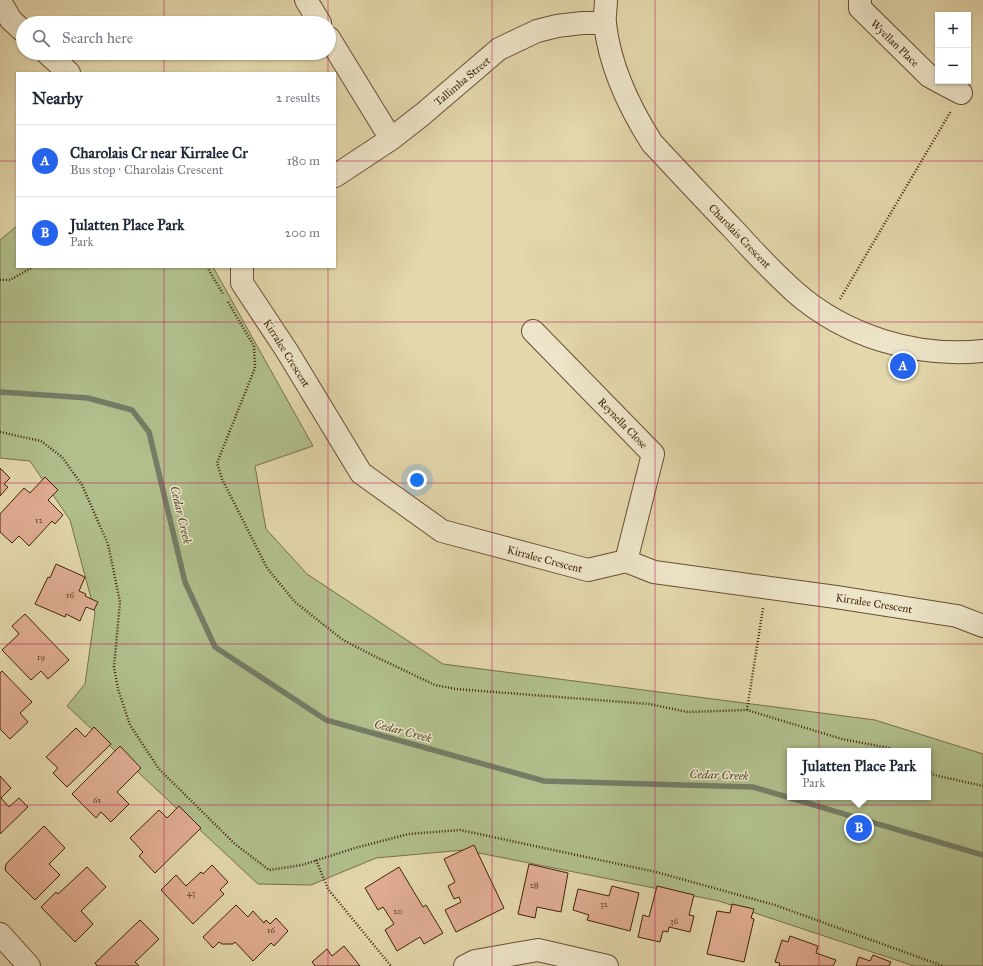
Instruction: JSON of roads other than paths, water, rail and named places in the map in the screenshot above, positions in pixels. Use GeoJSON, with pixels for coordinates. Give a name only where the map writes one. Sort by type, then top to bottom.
{"type":"FeatureCollection","features":[{"type":"Feature","properties":{"kind":"street"},"geometry":{"type":"LineString","coordinates":[[306,0],[316,16]]}},
{"type":"Feature","properties":{"kind":"street","name":"Charolais Crescent"},"geometry":{"type":"LineString","coordinates":[[606,0],[605,23],[609,46],[626,97],[641,126],[652,143],[752,249],[794,291],[815,307],[839,322],[876,339],[923,350],[956,353],[983,351]]}},
{"type":"Feature","properties":{"kind":"street","name":"Wyellan Place"},"geometry":{"type":"LineString","coordinates":[[860,0],[860,8],[929,76],[935,79]]}},
{"type":"Feature","properties":{"kind":"street"},"geometry":{"type":"LineString","coordinates":[[0,1],[11,20],[16,25]]}},
{"type":"Feature","properties":{"kind":"street","name":"Tallimba Street"},"geometry":{"type":"LineString","coordinates":[[336,175],[391,139],[423,114],[499,49],[537,31],[557,26],[582,23],[605,23]]}},
{"type":"Feature","properties":{"kind":"street"},"geometry":{"type":"LineString","coordinates":[[336,49],[391,139]]}},
{"type":"Feature","properties":{"kind":"street"},"geometry":{"type":"LineString","coordinates":[[55,60],[68,72]]}},
{"type":"Feature","properties":{"kind":"street","name":"Wyellan Place"},"geometry":{"type":"LineString","coordinates":[[944,84],[961,93]]}},
{"type":"Feature","properties":{"kind":"street","name":"Kirralee Crescent"},"geometry":{"type":"LineString","coordinates":[[242,268],[242,283],[287,351],[361,474],[442,531],[588,570],[626,561],[654,572],[957,616],[983,626]]}},
{"type":"Feature","properties":{"kind":"street","name":"Reynella Close"},"geometry":{"type":"LineString","coordinates":[[533,331],[653,454],[626,561]]}},
{"type":"Feature","properties":{"kind":"street"},"geometry":{"type":"LineString","coordinates":[[0,934],[29,966]]}},
{"type":"Feature","properties":{"kind":"street"},"geometry":{"type":"LineString","coordinates":[[465,966],[475,961],[538,950],[607,966]]}},
{"type":"Feature","properties":{"kind":"waterway","name":"Cedar Creek"},"geometry":{"type":"LineString","coordinates":[[0,392],[88,398],[132,410],[149,432],[185,582],[215,647],[326,720],[544,781],[753,787],[787,797]]}},
{"type":"Feature","properties":{"kind":"waterway","name":"Cedar Creek"},"geometry":{"type":"LineString","coordinates":[[797,800],[983,855]]}},
{"type":"Feature","properties":{"kind":"place","name":"Charolais Cr near Kirralee Cr"},"geometry":{"type":"Point","coordinates":[903,366]}},
{"type":"Feature","properties":{"kind":"place","name":"Julatten Place Park"},"geometry":{"type":"Point","coordinates":[859,828]}}]}
